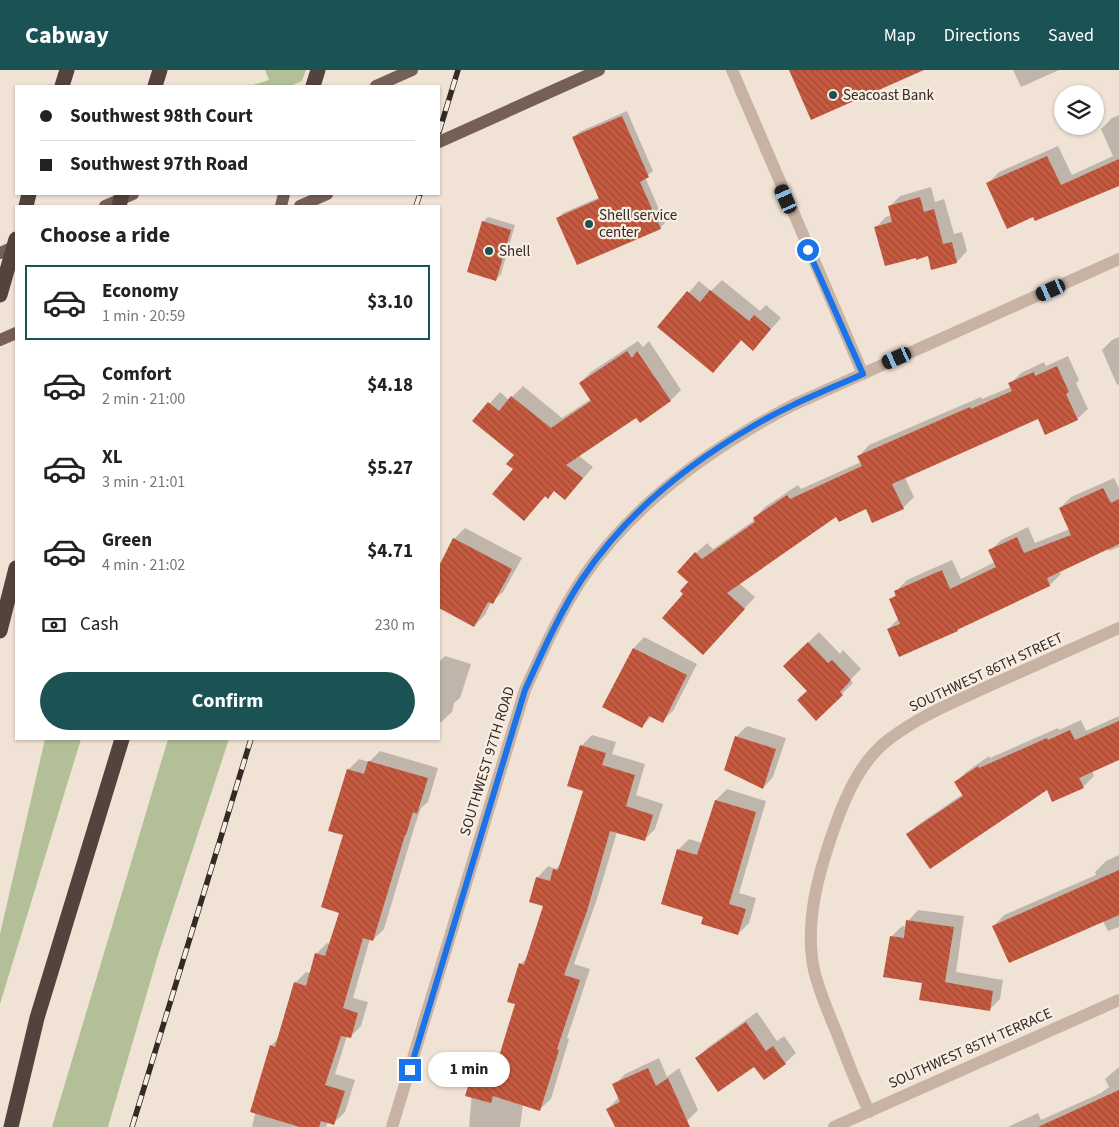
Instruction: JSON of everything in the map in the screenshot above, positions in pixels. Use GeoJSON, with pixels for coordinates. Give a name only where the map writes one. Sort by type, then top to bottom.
{"type":"FeatureCollection","features":[{"type":"Feature","properties":{"kind":"highway"},"geometry":{"type":"LineString","coordinates":[[62,85],[67,70]]}},
{"type":"Feature","properties":{"kind":"highway"},"geometry":{"type":"LineString","coordinates":[[313,85],[318,70]]}},
{"type":"Feature","properties":{"kind":"highway"},"geometry":{"type":"LineString","coordinates":[[0,295],[15,242]]}},
{"type":"Feature","properties":{"kind":"highway"},"geometry":{"type":"LineString","coordinates":[[0,632],[15,572]]}},
{"type":"Feature","properties":{"kind":"highway"},"geometry":{"type":"LineString","coordinates":[[11,1127],[37,1018],[122,740]]}},
{"type":"Feature","properties":{"kind":"main road"},"geometry":{"type":"LineString","coordinates":[[378,85],[412,70]]}},
{"type":"Feature","properties":{"kind":"main road"},"geometry":{"type":"LineString","coordinates":[[440,142],[599,70]]}},
{"type":"Feature","properties":{"kind":"main road"},"geometry":{"type":"LineString","coordinates":[[107,205],[131,195]]}},
{"type":"Feature","properties":{"kind":"main road"},"geometry":{"type":"LineString","coordinates":[[302,205],[325,195]]}},
{"type":"Feature","properties":{"kind":"main road"},"geometry":{"type":"LineString","coordinates":[[0,253],[15,246]]}},
{"type":"Feature","properties":{"kind":"main road"},"geometry":{"type":"LineString","coordinates":[[0,340],[15,333]]}},
{"type":"Feature","properties":{"kind":"street"},"geometry":{"type":"LineString","coordinates":[[732,70],[863,374]]}},
{"type":"Feature","properties":{"kind":"street","name":"SOUTHWEST 97TH ROAD"},"geometry":{"type":"LineString","coordinates":[[392,1127],[525,690],[549,637],[582,580],[613,538],[654,497],[691,468],[750,427],[793,405],[1119,259]]}},
{"type":"Feature","properties":{"kind":"street","name":"SOUTHWEST 86TH STREET"},"geometry":{"type":"LineString","coordinates":[[869,1112],[825,1006],[814,970],[812,938],[817,886],[827,849],[840,813],[855,781],[873,754],[894,736],[937,709],[1119,628]]}},
{"type":"Feature","properties":{"kind":"street","name":"SOUTHWEST 85TH TERRACE"},"geometry":{"type":"LineString","coordinates":[[834,1127],[1119,1000]]}},
{"type":"Feature","properties":{"kind":"green space"},"geometry":{"type":"Polygon","coordinates":[[[265,70],[306,70],[302,81],[292,85],[253,85],[269,80],[265,70]]]}},
{"type":"Feature","properties":{"kind":"green space"},"geometry":{"type":"Polygon","coordinates":[[[45,740],[81,740],[0,1004],[0,934],[45,740]]]}},
{"type":"Feature","properties":{"kind":"green space"},"geometry":{"type":"Polygon","coordinates":[[[168,740],[229,740],[158,955],[108,1127],[52,1127],[168,740]]]}},
{"type":"Feature","properties":{"kind":"building","name":"Seacoast Bank"},"geometry":{"type":"Polygon","coordinates":[[[789,70],[924,70],[811,120],[789,70]]]}},
{"type":"Feature","properties":{"kind":"building"},"geometry":{"type":"Polygon","coordinates":[[[622,116],[649,177],[640,182],[661,229],[577,265],[556,218],[599,199],[572,137],[622,116]]]}},
{"type":"Feature","properties":{"kind":"building"},"geometry":{"type":"Polygon","coordinates":[[[1047,156],[1061,185],[1119,159],[1119,186],[1035,221],[1033,217],[1007,229],[986,183],[1047,156]]]}},
{"type":"Feature","properties":{"kind":"building"},"geometry":{"type":"Polygon","coordinates":[[[920,197],[924,212],[934,209],[943,244],[952,242],[957,263],[931,270],[928,256],[885,266],[874,227],[892,222],[888,206],[920,197]]]}},
{"type":"Feature","properties":{"kind":"building","name":"Shell"},"geometry":{"type":"Polygon","coordinates":[[[482,221],[511,230],[496,281],[467,272],[482,221]]]}},
{"type":"Feature","properties":{"kind":"building"},"geometry":{"type":"Polygon","coordinates":[[[710,290],[749,321],[754,315],[771,329],[753,351],[741,340],[713,373],[657,327],[687,291],[700,302],[710,290]]]}},
{"type":"Feature","properties":{"kind":"building"},"geometry":{"type":"Polygon","coordinates":[[[627,351],[632,358],[637,351],[671,401],[640,423],[636,418],[566,465],[583,478],[565,500],[554,491],[548,499],[545,496],[524,521],[492,494],[513,469],[506,464],[514,455],[472,421],[488,402],[499,411],[511,396],[551,428],[591,401],[579,383],[627,351]]]}},
{"type":"Feature","properties":{"kind":"building"},"geometry":{"type":"Polygon","coordinates":[[[1057,366],[1069,392],[1066,394],[1078,420],[1045,435],[1038,419],[892,484],[904,509],[872,523],[866,509],[839,522],[836,517],[727,593],[745,609],[703,655],[662,618],[683,594],[680,591],[688,582],[677,572],[695,552],[702,559],[755,522],[753,518],[787,495],[790,499],[862,466],[857,456],[1012,391],[1008,383],[1034,372],[1035,376],[1057,366]]]}},
{"type":"Feature","properties":{"kind":"building"},"geometry":{"type":"Polygon","coordinates":[[[1103,488],[1111,503],[1119,499],[1119,544],[1047,578],[1050,586],[958,631],[899,657],[887,629],[900,624],[889,599],[896,596],[894,591],[942,570],[950,589],[996,567],[988,550],[1017,537],[1024,553],[1071,535],[1059,508],[1103,488]]]}},
{"type":"Feature","properties":{"kind":"building"},"geometry":{"type":"Polygon","coordinates":[[[453,538],[512,569],[493,604],[488,602],[474,627],[440,609],[440,564],[453,538]]]}},
{"type":"Feature","properties":{"kind":"building"},"geometry":{"type":"Polygon","coordinates":[[[808,642],[828,663],[832,660],[851,680],[840,692],[843,695],[816,721],[797,700],[807,691],[783,666],[808,642]]]}},
{"type":"Feature","properties":{"kind":"building"},"geometry":{"type":"Polygon","coordinates":[[[633,648],[687,675],[663,723],[649,716],[642,728],[602,707],[633,648]]]}},
{"type":"Feature","properties":{"kind":"building"},"geometry":{"type":"Polygon","coordinates":[[[1119,721],[1119,760],[1079,778],[1084,788],[1052,802],[1047,790],[930,869],[906,834],[963,796],[954,782],[978,766],[979,768],[1070,730],[1075,740],[1119,721]]]}},
{"type":"Feature","properties":{"kind":"building"},"geometry":{"type":"Polygon","coordinates":[[[735,736],[776,749],[763,789],[724,770],[735,736]]]}},
{"type":"Feature","properties":{"kind":"building"},"geometry":{"type":"Polygon","coordinates":[[[580,745],[606,753],[602,765],[635,775],[626,806],[653,815],[645,841],[610,831],[587,911],[564,975],[580,980],[557,1049],[559,1050],[540,1111],[493,1096],[491,1103],[465,1096],[473,1070],[493,1076],[515,1004],[507,1002],[519,963],[524,965],[543,906],[529,902],[536,877],[550,881],[553,869],[558,870],[583,791],[567,786],[580,745]]]}},
{"type":"Feature","properties":{"kind":"building"},"geometry":{"type":"Polygon","coordinates":[[[368,761],[428,778],[417,814],[413,812],[405,835],[373,941],[363,938],[343,1008],[358,1013],[351,1038],[341,1036],[325,1085],[345,1091],[334,1125],[321,1121],[319,1127],[300,1127],[250,1112],[270,1045],[275,1047],[294,982],[306,986],[315,953],[325,956],[339,913],[321,907],[343,835],[328,831],[347,769],[364,774],[368,761]]]}},
{"type":"Feature","properties":{"kind":"building"},"geometry":{"type":"Polygon","coordinates":[[[715,800],[756,812],[729,904],[746,909],[738,935],[701,924],[703,917],[661,904],[677,849],[697,855],[715,800]]]}},
{"type":"Feature","properties":{"kind":"building"},"geometry":{"type":"Polygon","coordinates":[[[1119,870],[1119,915],[1009,963],[992,926],[1119,870]]]}},
{"type":"Feature","properties":{"kind":"building"},"geometry":{"type":"Polygon","coordinates":[[[906,920],[954,927],[945,982],[993,991],[990,1011],[919,1000],[922,983],[883,977],[890,936],[904,938],[906,920]]]}},
{"type":"Feature","properties":{"kind":"building"},"geometry":{"type":"Polygon","coordinates":[[[746,1022],[766,1051],[773,1046],[786,1064],[764,1080],[754,1067],[718,1092],[695,1058],[746,1022]]]}},
{"type":"Feature","properties":{"kind":"building"},"geometry":{"type":"Polygon","coordinates":[[[648,1068],[656,1086],[668,1078],[690,1127],[615,1127],[606,1109],[620,1102],[612,1084],[648,1068]]]}},
{"type":"Feature","properties":{"kind":"building"},"geometry":{"type":"Polygon","coordinates":[[[1119,1090],[1119,1127],[1038,1127],[1119,1090]]]}},
{"type":"Feature","properties":{"kind":"railway"},"geometry":{"type":"LineString","coordinates":[[440,129],[458,70]]}},
{"type":"Feature","properties":{"kind":"railway"},"geometry":{"type":"LineString","coordinates":[[416,205],[420,195]]}},
{"type":"Feature","properties":{"kind":"railway"},"geometry":{"type":"LineString","coordinates":[[132,1127],[251,740]]}},
{"type":"Feature","properties":{"kind":"place","name":"Seacoast Bank"},"geometry":{"type":"Point","coordinates":[833,95]}},
{"type":"Feature","properties":{"kind":"place","name":"Shell service center"},"geometry":{"type":"Point","coordinates":[589,224]}},
{"type":"Feature","properties":{"kind":"place","name":"Shell"},"geometry":{"type":"Point","coordinates":[489,251]}},
{"type":"Feature","properties":{"kind":"route"},"geometry":{"type":"LineString","coordinates":[[410,1070],[525,690],[549,637],[582,580],[613,538],[632,518],[654,497],[691,468],[750,427],[793,405],[863,374],[808,250]]}}]}
